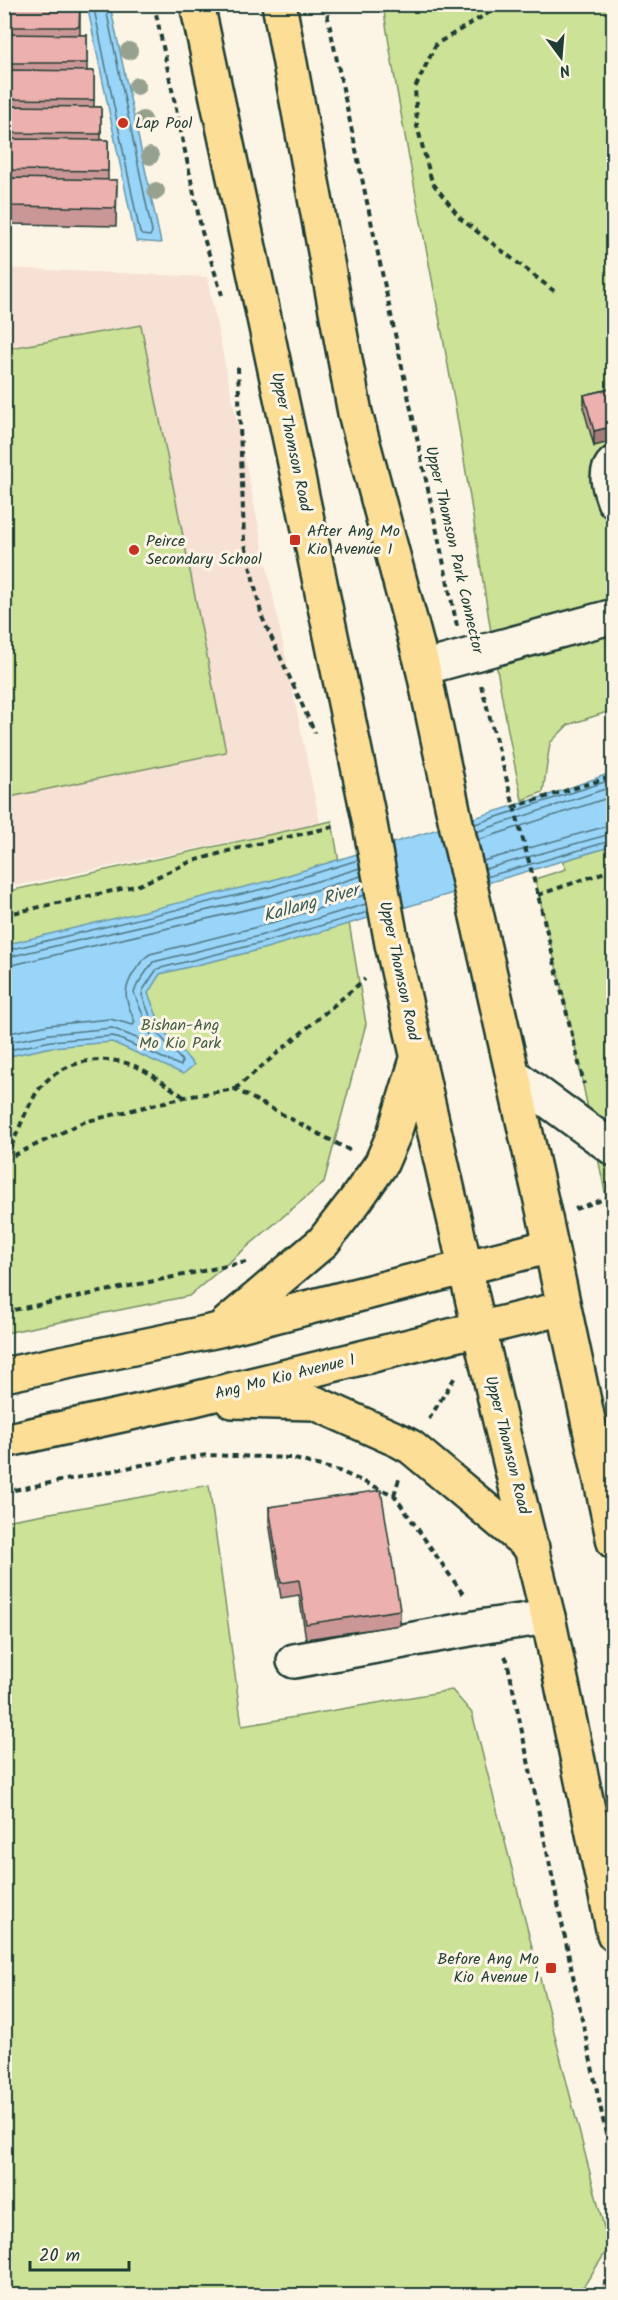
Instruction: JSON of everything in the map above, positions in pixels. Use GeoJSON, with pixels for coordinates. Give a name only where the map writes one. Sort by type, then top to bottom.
{"type":"FeatureCollection","features":[{"type":"Feature","properties":{"kind":"main road","name":"Upper Thomson Road"},"geometry":{"type":"LineString","coordinates":[[197,4],[267,327],[357,838],[388,922],[479,1329],[548,1617],[614,1934]]}},
{"type":"Feature","properties":{"kind":"main road"},"geometry":{"type":"LineString","coordinates":[[279,4],[355,413],[423,668],[614,1542]]}},
{"type":"Feature","properties":{"kind":"main road"},"geometry":{"type":"LineString","coordinates":[[219,1330],[323,1242],[355,1201],[381,1164],[394,1134],[417,1059]]}},
{"type":"Feature","properties":{"kind":"main road"},"geometry":{"type":"LineString","coordinates":[[4,1376],[219,1330],[551,1246]]}},
{"type":"Feature","properties":{"kind":"main road","name":"Ang Mo Kio Avenue 1"},"geometry":{"type":"LineString","coordinates":[[4,1441],[190,1400],[564,1308]]}},
{"type":"Feature","properties":{"kind":"main road"},"geometry":{"type":"LineString","coordinates":[[190,1400],[315,1403],[411,1447],[532,1548]]}},
{"type":"Feature","properties":{"kind":"street"},"geometry":{"type":"LineString","coordinates":[[614,463],[610,466],[607,478],[614,501]]}},
{"type":"Feature","properties":{"kind":"street"},"geometry":{"type":"LineString","coordinates":[[423,668],[614,616]]}},
{"type":"Feature","properties":{"kind":"street"},"geometry":{"type":"LineString","coordinates":[[513,1075],[605,1143]]}},
{"type":"Feature","properties":{"kind":"street"},"geometry":{"type":"LineString","coordinates":[[294,1661],[548,1617]]}},
{"type":"Feature","properties":{"kind":"path"},"geometry":{"type":"LineString","coordinates":[[154,4],[202,232],[224,299]]}},
{"type":"Feature","properties":{"kind":"path","name":"Upper Thomson Park Connector"},"geometry":{"type":"LineString","coordinates":[[325,4],[464,657],[480,682],[538,894],[605,1143],[614,1209]]}},
{"type":"Feature","properties":{"kind":"path"},"geometry":{"type":"LineString","coordinates":[[510,4],[495,9],[436,45],[415,88],[417,126],[432,182],[461,219],[554,291]]}},
{"type":"Feature","properties":{"kind":"path"},"geometry":{"type":"LineString","coordinates":[[238,362],[244,540],[262,617],[319,742]]}},
{"type":"Feature","properties":{"kind":"path"},"geometry":{"type":"LineString","coordinates":[[513,807],[614,776]]}},
{"type":"Feature","properties":{"kind":"path"},"geometry":{"type":"LineString","coordinates":[[336,816],[338,826]]}},
{"type":"Feature","properties":{"kind":"path"},"geometry":{"type":"LineString","coordinates":[[4,915],[139,885],[190,862],[235,849],[338,826],[357,838]]}},
{"type":"Feature","properties":{"kind":"path"},"geometry":{"type":"LineString","coordinates":[[538,894],[614,868]]}},
{"type":"Feature","properties":{"kind":"path"},"geometry":{"type":"LineString","coordinates":[[6,1158],[84,1122],[185,1097],[235,1089],[367,977]]}},
{"type":"Feature","properties":{"kind":"path"},"geometry":{"type":"LineString","coordinates":[[6,1158],[35,1095],[50,1078],[69,1066],[92,1059],[115,1060],[137,1067],[185,1097]]}},
{"type":"Feature","properties":{"kind":"path"},"geometry":{"type":"LineString","coordinates":[[235,1089],[358,1154]]}},
{"type":"Feature","properties":{"kind":"path"},"geometry":{"type":"LineString","coordinates":[[4,1312],[248,1261]]}},
{"type":"Feature","properties":{"kind":"path"},"geometry":{"type":"LineString","coordinates":[[4,1492],[147,1464],[207,1455],[291,1458],[339,1471],[393,1495],[486,1626],[507,1660],[614,2172]]}},
{"type":"Feature","properties":{"kind":"path"},"geometry":{"type":"LineString","coordinates":[[604,2295],[605,2282],[614,2272]]}},
{"type":"Feature","properties":{"kind":"shaded area","name":"Peirce Secondary School"},"geometry":{"type":"Polygon","coordinates":[[[5,268],[207,277],[320,823],[5,888],[5,268]]]}},
{"type":"Feature","properties":{"kind":"green space"},"geometry":{"type":"Polygon","coordinates":[[[383,5],[613,5],[613,710],[568,725],[550,743],[543,792],[522,800],[503,703],[456,411],[383,5]]]}},
{"type":"Feature","properties":{"kind":"green space"},"geometry":{"type":"Polygon","coordinates":[[[141,325],[226,752],[5,798],[5,349],[141,325]]]}},
{"type":"Feature","properties":{"kind":"green space","name":"Bishan-Ang Mo Kio Park"},"geometry":{"type":"Polygon","coordinates":[[[332,821],[366,1024],[324,1182],[189,1296],[5,1333],[4,892],[332,821]]]}},
{"type":"Feature","properties":{"kind":"green space"},"geometry":{"type":"Polygon","coordinates":[[[613,846],[613,1231],[574,1041],[535,879],[566,869],[562,861],[613,846]]]}},
{"type":"Feature","properties":{"kind":"green space"},"geometry":{"type":"Polygon","coordinates":[[[209,1485],[242,1726],[452,1690],[472,1713],[609,2247],[584,2286],[562,2296],[5,2295],[5,1521],[209,1485]]]}},
{"type":"Feature","properties":{"kind":"water","name":"Lap Pool"},"geometry":{"type":"Polygon","coordinates":[[[87,5],[110,5],[161,243],[136,241],[87,5]]]}},
{"type":"Feature","properties":{"kind":"water","name":"Kallang River"},"geometry":{"type":"Polygon","coordinates":[[[613,772],[613,846],[263,949],[160,974],[148,993],[162,1029],[194,1065],[183,1074],[112,1042],[52,1047],[5,1057],[4,945],[269,881],[555,793],[613,772]]]}},
{"type":"Feature","properties":{"kind":"building"},"geometry":{"type":"Polygon","coordinates":[[[4,4],[80,4],[79,27],[4,27],[4,4]]]}},
{"type":"Feature","properties":{"kind":"building"},"geometry":{"type":"Polygon","coordinates":[[[4,34],[87,35],[87,63],[4,63],[4,34]]]}},
{"type":"Feature","properties":{"kind":"building"},"geometry":{"type":"Polygon","coordinates":[[[4,70],[94,71],[94,100],[4,99],[4,70]]]}},
{"type":"Feature","properties":{"kind":"building"},"geometry":{"type":"Polygon","coordinates":[[[4,106],[101,107],[101,134],[4,133],[4,106]]]}},
{"type":"Feature","properties":{"kind":"building"},"geometry":{"type":"Polygon","coordinates":[[[8,139],[108,140],[108,171],[7,170],[8,139]]]}},
{"type":"Feature","properties":{"kind":"building"},"geometry":{"type":"Polygon","coordinates":[[[11,178],[117,180],[116,208],[11,206],[11,178]]]}},
{"type":"Feature","properties":{"kind":"building"},"geometry":{"type":"Polygon","coordinates":[[[614,388],[614,426],[594,431],[584,395],[614,388]]]}},
{"type":"Feature","properties":{"kind":"building"},"geometry":{"type":"Polygon","coordinates":[[[381,1490],[400,1610],[306,1624],[299,1580],[281,1583],[269,1507],[381,1490]]]}},
{"type":"Feature","properties":{"kind":"place","name":"Lap Pool"},"geometry":{"type":"Point","coordinates":[123,123]}},
{"type":"Feature","properties":{"kind":"place","name":"After Ang Mo Kio Avenue 1"},"geometry":{"type":"Point","coordinates":[295,540]}},
{"type":"Feature","properties":{"kind":"place","name":"Peirce Secondary School"},"geometry":{"type":"Point","coordinates":[134,550]}},
{"type":"Feature","properties":{"kind":"place","name":"Before Ang Mo Kio Avenue 1"},"geometry":{"type":"Point","coordinates":[551,1968]}}]}
